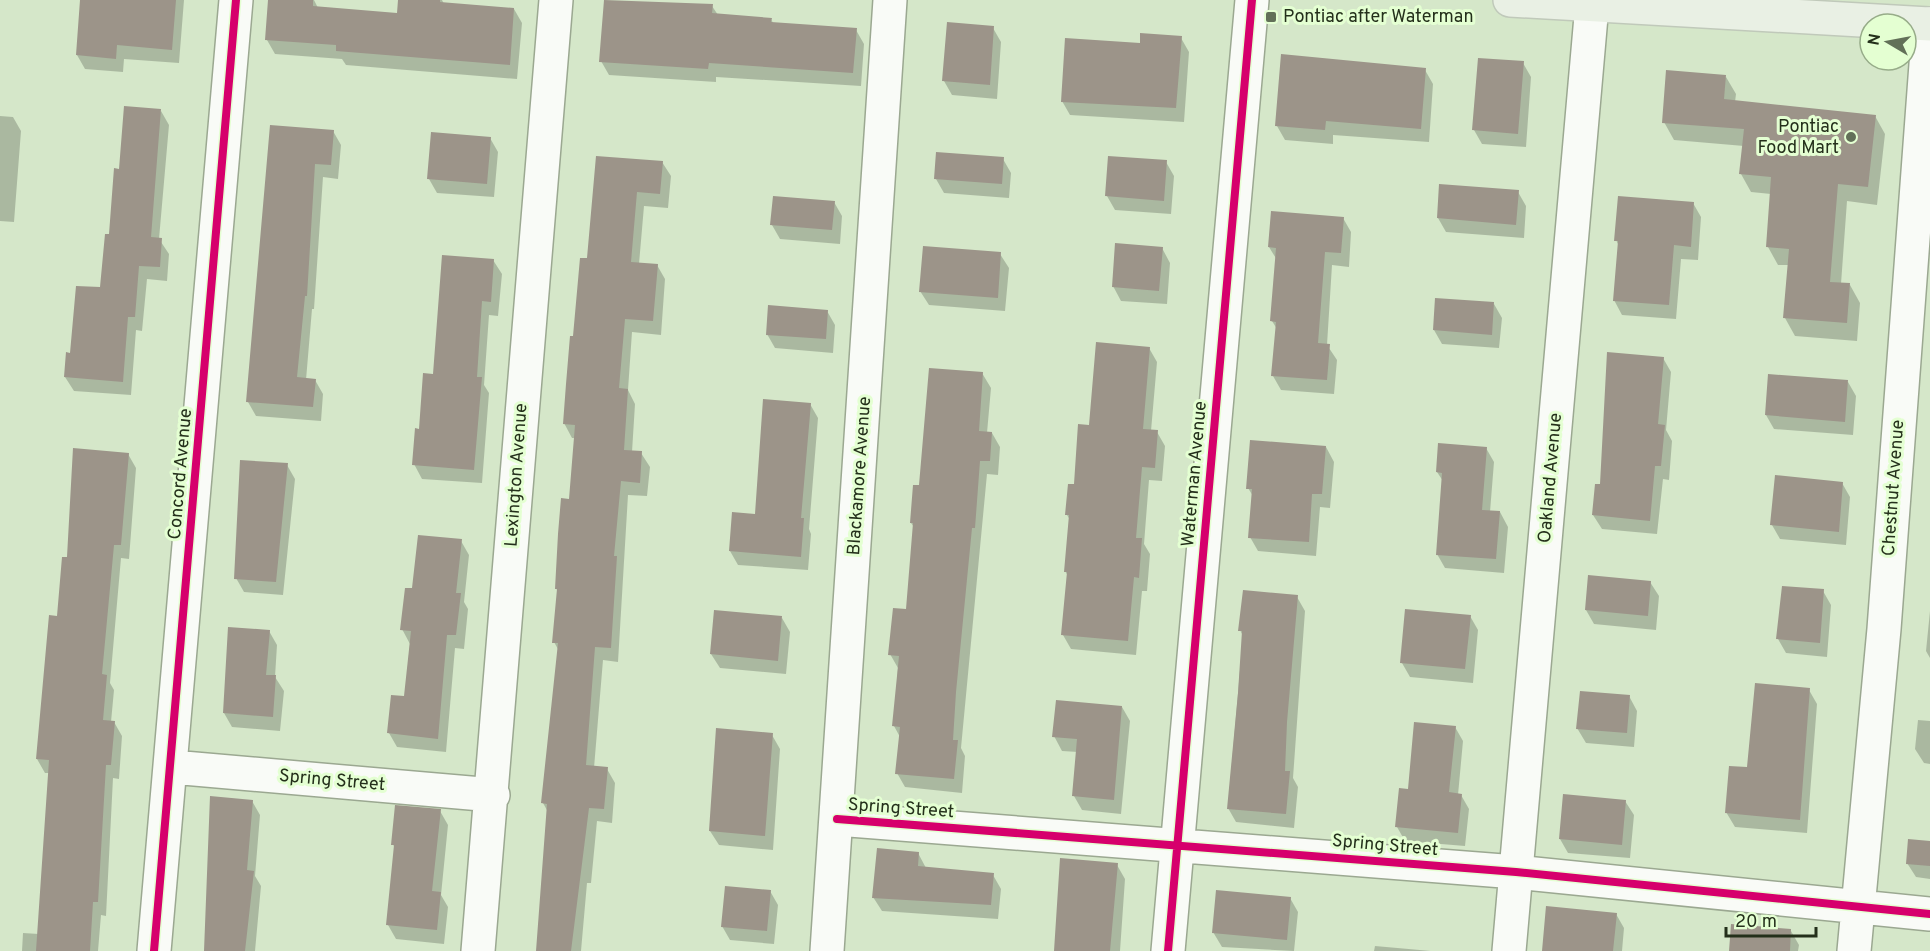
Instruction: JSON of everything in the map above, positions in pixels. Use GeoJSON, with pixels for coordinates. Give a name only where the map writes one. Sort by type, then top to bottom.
{"type":"FeatureCollection","features":[{"type":"Feature","properties":{"kind":"main road"},"geometry":{"type":"LineString","coordinates":[[1510,0],[1592,5],[1822,10],[1929,24]]}},
{"type":"Feature","properties":{"kind":"street","name":"Concord Avenue"},"geometry":{"type":"LineString","coordinates":[[154,951],[172,767],[236,0]]}},
{"type":"Feature","properties":{"kind":"street","name":"Lexington Avenue"},"geometry":{"type":"LineString","coordinates":[[478,951],[493,795],[535,239],[556,0]]}},
{"type":"Feature","properties":{"kind":"street","name":"Blackamore Avenue"},"geometry":{"type":"LineString","coordinates":[[827,951],[890,0]]}},
{"type":"Feature","properties":{"kind":"street","name":"Waterman Avenue"},"geometry":{"type":"LineString","coordinates":[[1168,951],[1252,0]]}},
{"type":"Feature","properties":{"kind":"street","name":"Oakland Avenue"},"geometry":{"type":"LineString","coordinates":[[1509,951],[1592,5]]}},
{"type":"Feature","properties":{"kind":"street","name":"Chestnut Avenue"},"geometry":{"type":"LineString","coordinates":[[1854,951],[1884,629],[1929,24]]}},
{"type":"Feature","properties":{"kind":"street","name":"Spring Street"},"geometry":{"type":"LineString","coordinates":[[172,767],[493,795]]}},
{"type":"Feature","properties":{"kind":"street","name":"Spring Street"},"geometry":{"type":"LineString","coordinates":[[837,819],[1516,872],[1930,914]]}},
{"type":"Feature","properties":{"kind":"building"},"geometry":{"type":"Polygon","coordinates":[[[80,0],[176,0],[172,50],[117,45],[116,59],[76,55],[80,0]]]}},
{"type":"Feature","properties":{"kind":"building"},"geometry":{"type":"Polygon","coordinates":[[[268,0],[313,0],[313,6],[397,13],[398,0],[440,0],[440,2],[514,8],[510,65],[336,51],[336,45],[265,40],[268,0]]]}},
{"type":"Feature","properties":{"kind":"building"},"geometry":{"type":"Polygon","coordinates":[[[604,0],[713,4],[712,13],[772,18],[771,22],[857,28],[853,73],[709,63],[708,69],[599,62],[604,0]]]}},
{"type":"Feature","properties":{"kind":"building"},"geometry":{"type":"Polygon","coordinates":[[[947,22],[994,26],[990,85],[942,81],[947,22]]]}},
{"type":"Feature","properties":{"kind":"building"},"geometry":{"type":"Polygon","coordinates":[[[1140,33],[1182,36],[1176,108],[1061,102],[1065,38],[1140,43],[1140,33]]]}},
{"type":"Feature","properties":{"kind":"building"},"geometry":{"type":"Polygon","coordinates":[[[1281,54],[1426,68],[1421,129],[1326,121],[1325,130],[1275,126],[1281,54]]]}},
{"type":"Feature","properties":{"kind":"building"},"geometry":{"type":"Polygon","coordinates":[[[1478,58],[1524,61],[1518,134],[1472,130],[1478,58]]]}},
{"type":"Feature","properties":{"kind":"building"},"geometry":{"type":"Polygon","coordinates":[[[1666,70],[1726,75],[1724,99],[1876,115],[1868,187],[1838,184],[1830,282],[1850,283],[1847,323],[1783,318],[1789,249],[1766,247],[1771,177],[1739,174],[1744,129],[1662,123],[1666,70]]]}},
{"type":"Feature","properties":{"kind":"building"},"geometry":{"type":"Polygon","coordinates":[[[124,106],[161,109],[151,237],[162,238],[160,267],[139,266],[135,317],[128,317],[123,382],[64,377],[66,352],[70,353],[76,286],[100,287],[105,234],[109,234],[114,168],[119,169],[124,106]]]}},
{"type":"Feature","properties":{"kind":"building"},"geometry":{"type":"Polygon","coordinates":[[[270,125],[334,130],[331,165],[315,164],[307,296],[305,296],[297,377],[316,379],[313,407],[246,402],[270,125]]]}},
{"type":"Feature","properties":{"kind":"building"},"geometry":{"type":"Polygon","coordinates":[[[431,132],[491,137],[487,184],[427,179],[431,132]]]}},
{"type":"Feature","properties":{"kind":"building"},"geometry":{"type":"Polygon","coordinates":[[[936,152],[1004,157],[1002,184],[934,179],[936,152]]]}},
{"type":"Feature","properties":{"kind":"building"},"geometry":{"type":"Polygon","coordinates":[[[596,156],[663,161],[660,194],[637,192],[631,262],[658,264],[653,321],[625,319],[619,388],[628,389],[624,450],[642,451],[640,483],[621,481],[614,556],[617,556],[611,648],[595,647],[586,765],[608,767],[604,809],[589,808],[571,951],[536,951],[547,804],[541,803],[558,643],[552,643],[557,589],[555,589],[558,534],[561,498],[569,499],[575,425],[563,424],[566,384],[580,258],[587,258],[596,156]]]}},
{"type":"Feature","properties":{"kind":"building"},"geometry":{"type":"Polygon","coordinates":[[[1108,156],[1167,160],[1164,201],[1105,196],[1108,156]]]}},
{"type":"Feature","properties":{"kind":"building"},"geometry":{"type":"Polygon","coordinates":[[[1439,184],[1519,190],[1516,225],[1437,218],[1439,184]]]}},
{"type":"Feature","properties":{"kind":"building"},"geometry":{"type":"Polygon","coordinates":[[[773,196],[835,201],[832,230],[770,225],[773,196]]]}},
{"type":"Feature","properties":{"kind":"building"},"geometry":{"type":"Polygon","coordinates":[[[1618,196],[1694,202],[1691,247],[1674,245],[1669,305],[1613,301],[1618,241],[1614,241],[1618,196]]]}},
{"type":"Feature","properties":{"kind":"building"},"geometry":{"type":"Polygon","coordinates":[[[1271,211],[1344,217],[1341,253],[1325,252],[1318,343],[1330,344],[1327,380],[1271,376],[1276,322],[1270,321],[1276,248],[1268,247],[1271,211]]]}},
{"type":"Feature","properties":{"kind":"building"},"geometry":{"type":"Polygon","coordinates":[[[1115,243],[1163,247],[1159,291],[1112,287],[1115,243]]]}},
{"type":"Feature","properties":{"kind":"building"},"geometry":{"type":"Polygon","coordinates":[[[923,246],[1001,252],[998,298],[919,292],[923,246]]]}},
{"type":"Feature","properties":{"kind":"building"},"geometry":{"type":"Polygon","coordinates":[[[442,255],[494,259],[491,302],[482,301],[477,377],[482,377],[474,470],[412,465],[415,428],[419,429],[423,373],[433,374],[442,255]]]}},
{"type":"Feature","properties":{"kind":"building"},"geometry":{"type":"Polygon","coordinates":[[[1435,298],[1494,302],[1492,335],[1433,330],[1435,298]]]}},
{"type":"Feature","properties":{"kind":"building"},"geometry":{"type":"Polygon","coordinates":[[[768,305],[828,310],[826,339],[766,335],[768,305]]]}},
{"type":"Feature","properties":{"kind":"building"},"geometry":{"type":"Polygon","coordinates":[[[1096,342],[1150,347],[1143,429],[1158,430],[1155,468],[1142,467],[1136,538],[1142,538],[1139,578],[1134,577],[1128,641],[1061,635],[1067,572],[1064,572],[1069,515],[1065,515],[1068,484],[1074,484],[1078,424],[1089,425],[1096,342]]]}},
{"type":"Feature","properties":{"kind":"building"},"geometry":{"type":"Polygon","coordinates":[[[1607,352],[1664,357],[1658,424],[1665,425],[1661,466],[1655,466],[1650,521],[1592,515],[1595,484],[1600,484],[1607,352]]]}},
{"type":"Feature","properties":{"kind":"building"},"geometry":{"type":"Polygon","coordinates":[[[929,368],[983,372],[979,431],[992,432],[990,461],[980,461],[975,528],[972,528],[956,692],[953,740],[958,740],[954,779],[895,774],[900,727],[892,726],[899,656],[888,655],[893,608],[906,609],[913,523],[910,523],[913,485],[919,485],[929,368]]]}},
{"type":"Feature","properties":{"kind":"building"},"geometry":{"type":"Polygon","coordinates":[[[1768,374],[1848,380],[1845,422],[1765,415],[1768,374]]]}},
{"type":"Feature","properties":{"kind":"building"},"geometry":{"type":"Polygon","coordinates":[[[763,399],[811,403],[801,518],[804,518],[801,557],[729,551],[732,512],[755,514],[763,399]]]}},
{"type":"Feature","properties":{"kind":"building"},"geometry":{"type":"Polygon","coordinates":[[[1250,440],[1326,446],[1322,494],[1312,494],[1309,542],[1248,538],[1252,489],[1246,489],[1250,440]]]}},
{"type":"Feature","properties":{"kind":"building"},"geometry":{"type":"Polygon","coordinates":[[[1438,443],[1487,447],[1482,510],[1500,511],[1496,559],[1436,555],[1442,473],[1436,472],[1438,443]]]}},
{"type":"Feature","properties":{"kind":"building"},"geometry":{"type":"Polygon","coordinates":[[[73,448],[129,453],[121,545],[114,545],[102,674],[107,675],[103,720],[115,721],[111,765],[106,765],[98,902],[93,902],[90,951],[36,951],[49,760],[36,759],[49,615],[57,616],[62,557],[67,557],[73,448]]]}},
{"type":"Feature","properties":{"kind":"building"},"geometry":{"type":"Polygon","coordinates":[[[240,460],[288,463],[276,582],[234,579],[240,460]]]}},
{"type":"Feature","properties":{"kind":"building"},"geometry":{"type":"Polygon","coordinates":[[[1775,475],[1843,482],[1839,532],[1770,525],[1775,475]]]}},
{"type":"Feature","properties":{"kind":"building"},"geometry":{"type":"Polygon","coordinates":[[[418,535],[462,539],[456,593],[461,593],[456,635],[447,635],[438,739],[387,733],[391,695],[404,696],[411,631],[400,630],[405,588],[412,588],[418,535]]]}},
{"type":"Feature","properties":{"kind":"building"},"geometry":{"type":"Polygon","coordinates":[[[1588,575],[1651,581],[1648,616],[1585,610],[1588,575]]]}},
{"type":"Feature","properties":{"kind":"building"},"geometry":{"type":"Polygon","coordinates":[[[1782,586],[1824,589],[1820,643],[1776,639],[1782,586]]]}},
{"type":"Feature","properties":{"kind":"building"},"geometry":{"type":"Polygon","coordinates":[[[1243,590],[1298,595],[1287,722],[1285,771],[1290,771],[1286,814],[1227,809],[1238,693],[1242,631],[1238,631],[1243,590]]]}},
{"type":"Feature","properties":{"kind":"building"},"geometry":{"type":"Polygon","coordinates":[[[1405,609],[1471,615],[1465,669],[1400,663],[1405,609]]]}},
{"type":"Feature","properties":{"kind":"building"},"geometry":{"type":"Polygon","coordinates":[[[714,610],[782,616],[778,661],[710,654],[714,610]]]}},
{"type":"Feature","properties":{"kind":"building"},"geometry":{"type":"Polygon","coordinates":[[[228,627],[270,630],[266,675],[276,675],[273,717],[223,713],[228,627]]]}},
{"type":"Feature","properties":{"kind":"building"},"geometry":{"type":"Polygon","coordinates":[[[1755,683],[1810,688],[1800,820],[1725,813],[1729,766],[1747,767],[1755,683]]]}},
{"type":"Feature","properties":{"kind":"building"},"geometry":{"type":"Polygon","coordinates":[[[1580,691],[1630,695],[1627,733],[1576,729],[1580,691]]]}},
{"type":"Feature","properties":{"kind":"building"},"geometry":{"type":"Polygon","coordinates":[[[1056,700],[1122,706],[1114,800],[1072,796],[1077,739],[1052,737],[1056,700]]]}},
{"type":"Feature","properties":{"kind":"building"},"geometry":{"type":"Polygon","coordinates":[[[1414,722],[1456,726],[1449,792],[1462,794],[1458,833],[1395,827],[1399,788],[1408,789],[1414,722]]]}},
{"type":"Feature","properties":{"kind":"building"},"geometry":{"type":"Polygon","coordinates":[[[716,728],[773,733],[765,836],[709,831],[716,728]]]}},
{"type":"Feature","properties":{"kind":"building"},"geometry":{"type":"Polygon","coordinates":[[[1563,794],[1626,800],[1622,845],[1559,839],[1563,794]]]}},
{"type":"Feature","properties":{"kind":"building"},"geometry":{"type":"Polygon","coordinates":[[[210,796],[253,800],[247,870],[254,871],[245,951],[204,951],[210,796]]]}},
{"type":"Feature","properties":{"kind":"building"},"geometry":{"type":"Polygon","coordinates":[[[395,805],[441,809],[432,891],[441,892],[437,930],[386,925],[394,845],[391,845],[395,805]]]}},
{"type":"Feature","properties":{"kind":"building"},"geometry":{"type":"Polygon","coordinates":[[[1908,839],[1930,841],[1930,866],[1906,864],[1908,839]]]}},
{"type":"Feature","properties":{"kind":"building"},"geometry":{"type":"Polygon","coordinates":[[[877,848],[919,852],[918,866],[994,873],[991,905],[872,898],[877,848]]]}},
{"type":"Feature","properties":{"kind":"building"},"geometry":{"type":"Polygon","coordinates":[[[1060,858],[1118,863],[1110,951],[1054,951],[1060,858]]]}},
{"type":"Feature","properties":{"kind":"building"},"geometry":{"type":"Polygon","coordinates":[[[725,886],[771,890],[767,931],[721,927],[725,886]]]}},
{"type":"Feature","properties":{"kind":"building"},"geometry":{"type":"Polygon","coordinates":[[[1216,890],[1291,897],[1287,940],[1212,933],[1216,890]]]}},
{"type":"Feature","properties":{"kind":"building"},"geometry":{"type":"Polygon","coordinates":[[[1546,906],[1617,913],[1613,951],[1542,951],[1546,906]]]}},
{"type":"Feature","properties":{"kind":"building"},"geometry":{"type":"Polygon","coordinates":[[[1731,924],[1791,929],[1790,951],[1729,951],[1731,924]]]}},
{"type":"Feature","properties":{"kind":"cycle path"},"geometry":{"type":"LineString","coordinates":[[154,951],[236,0]]}},
{"type":"Feature","properties":{"kind":"cycle path"},"geometry":{"type":"LineString","coordinates":[[1168,951],[1252,0]]}},
{"type":"Feature","properties":{"kind":"cycle path"},"geometry":{"type":"LineString","coordinates":[[837,819],[1516,872],[1930,914]]}},
{"type":"Feature","properties":{"kind":"place","name":"Pontiac after Waterman"},"geometry":{"type":"Point","coordinates":[1271,17]}},
{"type":"Feature","properties":{"kind":"place","name":"Pontiac Food Mart"},"geometry":{"type":"Point","coordinates":[1851,137]}}]}
